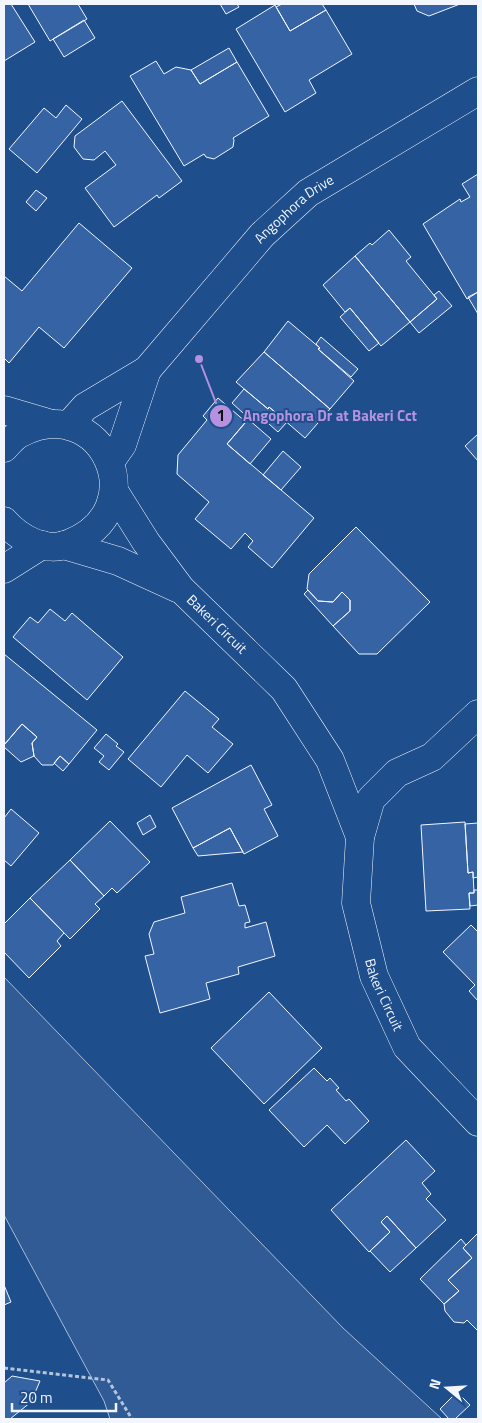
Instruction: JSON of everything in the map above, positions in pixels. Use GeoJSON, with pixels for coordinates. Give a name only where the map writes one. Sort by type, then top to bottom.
{"type":"FeatureCollection","features":[{"type":"Feature","properties":{"kind":"street","name":"Angophora Drive"},"geometry":{"type":"LineString","coordinates":[[59,424],[147,370],[262,235],[308,193],[478,91]]}},
{"type":"Feature","properties":{"kind":"street","name":"Angophora Drive"},"geometry":{"type":"LineString","coordinates":[[110,462],[122,445],[147,370]]}},
{"type":"Feature","properties":{"kind":"street"},"geometry":{"type":"LineString","coordinates":[[4,410],[59,424],[88,434],[99,444],[110,462],[114,491],[108,511],[99,526],[82,538],[53,545],[4,569]]}},
{"type":"Feature","properties":{"kind":"street"},"geometry":{"type":"LineString","coordinates":[[4,448],[20,433],[59,424]]}},
{"type":"Feature","properties":{"kind":"street","name":"Bakeri Circuit"},"geometry":{"type":"LineString","coordinates":[[114,491],[146,542],[181,589],[284,689],[330,760],[360,837]]}},
{"type":"Feature","properties":{"kind":"street","name":"Bakeri Circuit"},"geometry":{"type":"LineString","coordinates":[[4,521],[19,536],[118,561],[181,589]]}},
{"type":"Feature","properties":{"kind":"street","name":"Bakeri Circuit"},"geometry":{"type":"LineString","coordinates":[[478,714],[432,757],[397,773],[371,799],[360,837],[356,903],[374,976],[406,1048],[478,1122]]}},
{"type":"Feature","properties":{"kind":"path"},"geometry":{"type":"LineString","coordinates":[[4,1368],[108,1380],[132,1419]]}},
{"type":"Feature","properties":{"kind":"shaded area"},"geometry":{"type":"Polygon","coordinates":[[[4,977],[343,1328],[442,1419],[110,1419],[104,1401],[4,1215],[4,977]]]}},
{"type":"Feature","properties":{"kind":"building"},"geometry":{"type":"Polygon","coordinates":[[[4,4],[11,4],[35,42],[4,61],[4,4]]]}},
{"type":"Feature","properties":{"kind":"building"},"geometry":{"type":"Polygon","coordinates":[[[28,4],[78,4],[87,19],[50,41],[28,4]]]}},
{"type":"Feature","properties":{"kind":"building"},"geometry":{"type":"Polygon","coordinates":[[[220,4],[237,4],[239,7],[226,14],[220,4]]]}},
{"type":"Feature","properties":{"kind":"building"},"geometry":{"type":"Polygon","coordinates":[[[282,4],[322,4],[326,10],[290,31],[276,7],[282,4]]]}},
{"type":"Feature","properties":{"kind":"building"},"geometry":{"type":"Polygon","coordinates":[[[414,4],[460,4],[429,16],[417,11],[414,4]]]}},
{"type":"Feature","properties":{"kind":"building"},"geometry":{"type":"Polygon","coordinates":[[[275,5],[290,31],[326,10],[352,54],[309,80],[316,93],[285,112],[236,29],[275,5]]]}},
{"type":"Feature","properties":{"kind":"building"},"geometry":{"type":"Polygon","coordinates":[[[84,20],[95,38],[64,57],[53,39],[84,20]]]}},
{"type":"Feature","properties":{"kind":"building"},"geometry":{"type":"Polygon","coordinates":[[[229,48],[237,62],[200,84],[191,70],[229,48]]]}},
{"type":"Feature","properties":{"kind":"building"},"geometry":{"type":"Polygon","coordinates":[[[156,61],[164,74],[176,67],[191,70],[200,84],[237,62],[269,116],[233,138],[233,147],[214,159],[206,157],[204,154],[184,166],[130,76],[156,61]]]}},
{"type":"Feature","properties":{"kind":"building"},"geometry":{"type":"Polygon","coordinates":[[[122,101],[182,181],[159,198],[157,195],[114,227],[85,188],[116,165],[105,151],[94,160],[83,159],[74,147],[75,136],[122,101]]]}},
{"type":"Feature","properties":{"kind":"building"},"geometry":{"type":"Polygon","coordinates":[[[66,105],[82,119],[37,173],[9,149],[44,108],[56,118],[66,105]]]}},
{"type":"Feature","properties":{"kind":"building"},"geometry":{"type":"Polygon","coordinates":[[[478,174],[478,292],[467,299],[423,224],[460,199],[461,202],[470,197],[462,184],[478,174]]]}},
{"type":"Feature","properties":{"kind":"building"},"geometry":{"type":"Polygon","coordinates":[[[36,190],[47,198],[36,211],[26,202],[36,190]]]}},
{"type":"Feature","properties":{"kind":"building"},"geometry":{"type":"Polygon","coordinates":[[[79,223],[132,268],[64,348],[39,327],[9,363],[4,358],[4,276],[22,291],[79,223]]]}},
{"type":"Feature","properties":{"kind":"building"},"geometry":{"type":"Polygon","coordinates":[[[389,230],[411,257],[406,261],[437,299],[410,322],[355,256],[370,243],[372,245],[389,230]]]}},
{"type":"Feature","properties":{"kind":"building"},"geometry":{"type":"Polygon","coordinates":[[[355,256],[410,322],[381,346],[350,308],[345,312],[323,285],[355,256]]]}},
{"type":"Feature","properties":{"kind":"building"},"geometry":{"type":"Polygon","coordinates":[[[439,291],[452,306],[419,333],[410,322],[437,299],[434,295],[439,291]]]}},
{"type":"Feature","properties":{"kind":"building"},"geometry":{"type":"Polygon","coordinates":[[[478,292],[478,314],[468,297],[478,292]]]}},
{"type":"Feature","properties":{"kind":"building"},"geometry":{"type":"Polygon","coordinates":[[[350,308],[379,343],[369,351],[340,317],[350,308]]]}},
{"type":"Feature","properties":{"kind":"building"},"geometry":{"type":"Polygon","coordinates":[[[288,321],[320,348],[318,349],[354,381],[330,409],[264,352],[288,321]]]}},
{"type":"Feature","properties":{"kind":"building"},"geometry":{"type":"Polygon","coordinates":[[[321,337],[358,369],[351,377],[318,349],[320,348],[316,344],[321,337]]]}},
{"type":"Feature","properties":{"kind":"building"},"geometry":{"type":"Polygon","coordinates":[[[264,352],[330,409],[305,438],[236,382],[264,352]]]}},
{"type":"Feature","properties":{"kind":"building"},"geometry":{"type":"Polygon","coordinates":[[[244,389],[287,422],[278,432],[260,416],[254,423],[232,403],[244,389]]]}},
{"type":"Feature","properties":{"kind":"building"},"geometry":{"type":"Polygon","coordinates":[[[218,398],[246,422],[227,444],[314,518],[272,568],[248,547],[253,541],[245,533],[231,549],[195,519],[209,502],[177,474],[178,455],[207,420],[203,416],[218,398]]]}},
{"type":"Feature","properties":{"kind":"building"},"geometry":{"type":"Polygon","coordinates":[[[248,419],[271,439],[250,464],[227,444],[248,419]]]}},
{"type":"Feature","properties":{"kind":"building"},"geometry":{"type":"Polygon","coordinates":[[[478,434],[478,461],[465,446],[478,434]]]}},
{"type":"Feature","properties":{"kind":"building"},"geometry":{"type":"Polygon","coordinates":[[[283,451],[301,467],[281,490],[263,475],[283,451]]]}},
{"type":"Feature","properties":{"kind":"building"},"geometry":{"type":"Polygon","coordinates":[[[356,527],[430,602],[377,654],[359,654],[333,626],[350,611],[350,600],[342,592],[333,602],[318,601],[307,589],[309,574],[356,527]]]}},
{"type":"Feature","properties":{"kind":"building"},"geometry":{"type":"Polygon","coordinates":[[[308,590],[318,601],[333,602],[342,592],[350,600],[350,611],[333,626],[304,594],[308,590]]]}},
{"type":"Feature","properties":{"kind":"building"},"geometry":{"type":"Polygon","coordinates":[[[50,609],[65,621],[72,613],[123,657],[87,700],[13,637],[30,617],[38,623],[50,609]]]}},
{"type":"Feature","properties":{"kind":"building"},"geometry":{"type":"Polygon","coordinates":[[[4,654],[97,730],[69,764],[60,756],[53,765],[42,765],[34,756],[32,743],[37,737],[22,724],[4,745],[4,654]]]}},
{"type":"Feature","properties":{"kind":"building"},"geometry":{"type":"Polygon","coordinates":[[[185,691],[219,719],[212,727],[233,744],[208,773],[187,755],[161,787],[128,759],[185,691]]]}},
{"type":"Feature","properties":{"kind":"building"},"geometry":{"type":"Polygon","coordinates":[[[22,724],[37,737],[32,743],[34,756],[21,762],[4,745],[22,724]]]}},
{"type":"Feature","properties":{"kind":"building"},"geometry":{"type":"Polygon","coordinates":[[[106,734],[124,752],[109,770],[99,762],[104,756],[94,748],[106,734]]]}},
{"type":"Feature","properties":{"kind":"building"},"geometry":{"type":"Polygon","coordinates":[[[60,756],[69,764],[63,771],[54,763],[60,756]]]}},
{"type":"Feature","properties":{"kind":"building"},"geometry":{"type":"Polygon","coordinates":[[[251,765],[272,805],[264,809],[278,836],[244,854],[230,828],[193,848],[172,808],[251,765]]]}},
{"type":"Feature","properties":{"kind":"building"},"geometry":{"type":"Polygon","coordinates":[[[11,809],[39,833],[11,866],[4,860],[4,818],[11,809]]]}},
{"type":"Feature","properties":{"kind":"building"},"geometry":{"type":"Polygon","coordinates":[[[150,815],[156,827],[143,835],[137,823],[150,815]]]}},
{"type":"Feature","properties":{"kind":"building"},"geometry":{"type":"Polygon","coordinates":[[[110,821],[150,862],[117,893],[112,888],[104,896],[70,860],[110,821]]]}},
{"type":"Feature","properties":{"kind":"building"},"geometry":{"type":"Polygon","coordinates":[[[465,822],[468,873],[473,872],[474,893],[469,893],[470,909],[426,911],[421,825],[465,822]]]}},
{"type":"Feature","properties":{"kind":"building"},"geometry":{"type":"Polygon","coordinates":[[[478,823],[478,877],[473,878],[473,872],[468,873],[465,824],[478,823]]]}},
{"type":"Feature","properties":{"kind":"building"},"geometry":{"type":"Polygon","coordinates":[[[230,828],[243,852],[198,856],[193,848],[230,828]]]}},
{"type":"Feature","properties":{"kind":"building"},"geometry":{"type":"Polygon","coordinates":[[[70,860],[104,896],[95,904],[100,909],[70,939],[30,898],[70,860]]]}},
{"type":"Feature","properties":{"kind":"building"},"geometry":{"type":"Polygon","coordinates":[[[232,883],[239,906],[245,905],[250,922],[245,923],[245,928],[266,922],[275,956],[238,967],[239,974],[206,983],[210,999],[160,1013],[145,956],[154,954],[149,934],[154,922],[185,913],[181,897],[232,883]]]}},
{"type":"Feature","properties":{"kind":"building"},"geometry":{"type":"Polygon","coordinates":[[[474,890],[478,890],[478,905],[470,906],[469,893],[474,893],[474,890]]]}},
{"type":"Feature","properties":{"kind":"building"},"geometry":{"type":"Polygon","coordinates":[[[30,898],[64,933],[57,941],[61,946],[29,978],[4,952],[4,924],[30,898]]]}},
{"type":"Feature","properties":{"kind":"building"},"geometry":{"type":"Polygon","coordinates":[[[471,925],[478,932],[478,1001],[469,991],[475,985],[443,952],[471,925]]]}},
{"type":"Feature","properties":{"kind":"building"},"geometry":{"type":"Polygon","coordinates":[[[269,992],[322,1048],[264,1104],[211,1048],[269,992]]]}},
{"type":"Feature","properties":{"kind":"building"},"geometry":{"type":"Polygon","coordinates":[[[314,1068],[327,1081],[330,1078],[339,1088],[336,1090],[346,1101],[349,1099],[369,1121],[345,1144],[327,1125],[304,1147],[269,1110],[314,1068]]]}},
{"type":"Feature","properties":{"kind":"building"},"geometry":{"type":"Polygon","coordinates":[[[406,1140],[435,1171],[422,1183],[431,1194],[426,1199],[446,1220],[416,1248],[387,1216],[381,1222],[390,1232],[369,1252],[331,1210],[406,1140]]]}},
{"type":"Feature","properties":{"kind":"building"},"geometry":{"type":"Polygon","coordinates":[[[387,1216],[416,1248],[390,1272],[370,1251],[390,1232],[381,1222],[387,1216]]]}},
{"type":"Feature","properties":{"kind":"building"},"geometry":{"type":"Polygon","coordinates":[[[478,1233],[478,1331],[467,1320],[464,1323],[454,1322],[445,1311],[444,1304],[459,1291],[448,1280],[472,1258],[463,1248],[478,1233]]]}},
{"type":"Feature","properties":{"kind":"building"},"geometry":{"type":"Polygon","coordinates":[[[461,1239],[466,1245],[463,1248],[472,1258],[448,1280],[459,1291],[444,1304],[420,1279],[461,1239]]]}},
{"type":"Feature","properties":{"kind":"building"},"geometry":{"type":"Polygon","coordinates":[[[4,1285],[11,1302],[4,1305],[4,1285]]]}},
{"type":"Feature","properties":{"kind":"building"},"geometry":{"type":"Polygon","coordinates":[[[12,1376],[40,1381],[31,1402],[10,1419],[4,1419],[4,1383],[12,1376]]]}},
{"type":"Feature","properties":{"kind":"building"},"geometry":{"type":"Polygon","coordinates":[[[457,1392],[470,1405],[455,1419],[449,1419],[440,1409],[457,1392]]]}},
{"type":"Feature","properties":{"kind":"place","name":"Angophora Dr at Bakeri Cct"},"geometry":{"type":"Point","coordinates":[199,359]}}]}
